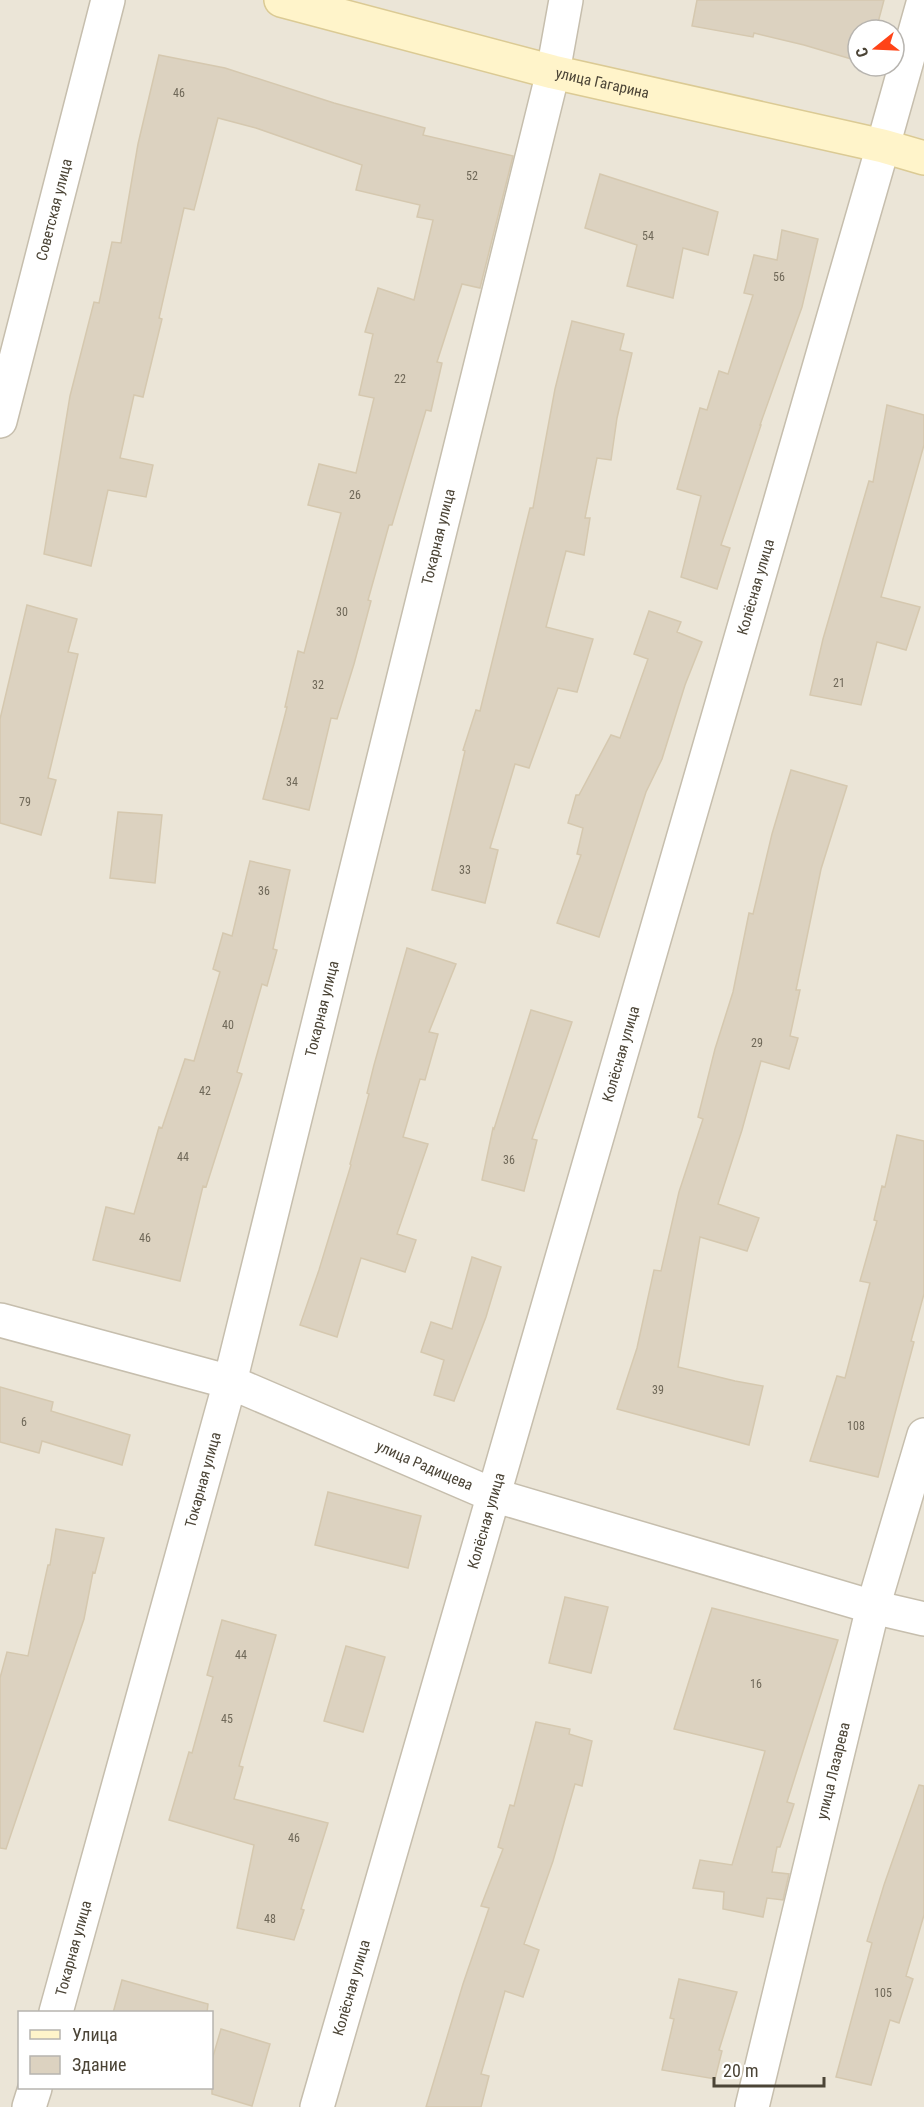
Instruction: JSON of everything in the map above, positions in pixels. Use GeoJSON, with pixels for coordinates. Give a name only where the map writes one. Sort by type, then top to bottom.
{"type":"FeatureCollection","features":[{"type":"Feature","properties":{"kind":"street","name":"Советская улица"},"geometry":{"type":"LineString","coordinates":[[0,421],[108,0]]}},
{"type":"Feature","properties":{"kind":"street","name":"улица Гагарина"},"geometry":{"type":"LineString","coordinates":[[281,0],[552,72],[883,146],[924,158]]}},
{"type":"Feature","properties":{"kind":"street","name":"Токарная улица"},"geometry":{"type":"LineString","coordinates":[[57,2011],[230,1382],[552,72],[566,0]]}},
{"type":"Feature","properties":{"kind":"street","name":"Колёсная улица"},"geometry":{"type":"LineString","coordinates":[[317,2107],[924,0]]}},
{"type":"Feature","properties":{"kind":"street","name":"улица Радищева"},"geometry":{"type":"LineString","coordinates":[[0,1320],[230,1382],[493,1495],[873,1607],[924,1619]]}},
{"type":"Feature","properties":{"kind":"street","name":"улица Лазарева"},"geometry":{"type":"LineString","coordinates":[[752,2107],[873,1607],[924,1435]]}},
{"type":"Feature","properties":{"kind":"street"},"geometry":{"type":"LineString","coordinates":[[29,2107],[35,2089]]}},
{"type":"Feature","properties":{"kind":"shaded area"},"geometry":{"type":"Polygon","coordinates":[[[0,0],[924,0],[924,2107],[0,2107],[0,0]]]}},
{"type":"Feature","properties":{"kind":"building"},"geometry":{"type":"Polygon","coordinates":[[[697,0],[884,0],[879,18],[846,18],[846,57],[754,33],[753,37],[692,26],[697,0]]]}},
{"type":"Feature","properties":{"kind":"building"},"geometry":{"type":"Polygon","coordinates":[[[159,55],[225,68],[334,103],[425,128],[423,135],[513,156],[480,288],[462,284],[437,362],[442,363],[431,411],[426,410],[392,525],[389,525],[368,600],[371,601],[354,664],[337,719],[331,718],[309,810],[263,799],[287,707],[285,707],[298,651],[304,653],[341,513],[308,505],[319,464],[356,473],[374,398],[359,395],[373,334],[365,332],[378,288],[414,300],[433,220],[417,217],[420,205],[356,190],[362,165],[256,128],[218,118],[194,210],[184,208],[159,318],[162,319],[143,397],[134,395],[120,458],[153,465],[146,497],[108,490],[91,566],[44,554],[70,396],[94,302],[99,303],[112,242],[121,243],[138,144],[159,55]]]}},
{"type":"Feature","properties":{"kind":"building"},"geometry":{"type":"Polygon","coordinates":[[[600,174],[718,212],[708,255],[683,248],[673,298],[627,286],[637,245],[585,228],[600,174]]]}},
{"type":"Feature","properties":{"kind":"building"},"geometry":{"type":"Polygon","coordinates":[[[782,230],[818,239],[802,307],[721,545],[730,548],[717,589],[681,577],[701,496],[677,489],[700,408],[707,410],[719,371],[728,374],[753,295],[744,293],[754,255],[777,260],[782,230]]]}},
{"type":"Feature","properties":{"kind":"building"},"geometry":{"type":"Polygon","coordinates":[[[572,321],[624,334],[620,350],[632,353],[617,418],[611,460],[597,458],[585,518],[590,518],[584,555],[566,551],[546,627],[593,639],[577,692],[558,688],[529,768],[515,764],[490,848],[498,850],[485,903],[432,890],[465,751],[463,750],[476,710],[480,711],[530,508],[533,508],[555,389],[572,321]]]}},
{"type":"Feature","properties":{"kind":"building"},"geometry":{"type":"Polygon","coordinates":[[[887,405],[924,415],[924,445],[881,597],[920,607],[906,650],[877,642],[861,705],[810,695],[823,639],[869,481],[873,482],[887,405]]]}},
{"type":"Feature","properties":{"kind":"building"},"geometry":{"type":"Polygon","coordinates":[[[27,605],[77,619],[68,652],[78,654],[48,778],[56,780],[41,835],[0,823],[0,719],[27,605]]]}},
{"type":"Feature","properties":{"kind":"building"},"geometry":{"type":"Polygon","coordinates":[[[649,611],[681,622],[677,632],[702,642],[685,685],[662,759],[646,792],[599,937],[557,923],[581,855],[577,854],[583,828],[568,823],[576,795],[579,795],[611,735],[620,738],[648,659],[634,654],[649,611]]]}},
{"type":"Feature","properties":{"kind":"building"},"geometry":{"type":"Polygon","coordinates":[[[791,770],[847,786],[821,869],[796,990],[800,990],[790,1036],[798,1038],[789,1069],[761,1061],[718,1204],[759,1218],[747,1251],[700,1237],[678,1367],[763,1386],[749,1445],[617,1409],[637,1348],[654,1270],[661,1271],[679,1192],[703,1119],[698,1117],[715,1049],[733,992],[749,913],[753,914],[772,834],[791,770]]]}},
{"type":"Feature","properties":{"kind":"building"},"geometry":{"type":"Polygon","coordinates":[[[118,812],[162,815],[155,883],[110,878],[118,812]]]}},
{"type":"Feature","properties":{"kind":"building"},"geometry":{"type":"Polygon","coordinates":[[[250,861],[290,870],[273,949],[277,950],[267,986],[262,984],[237,1072],[242,1074],[206,1187],[203,1186],[180,1281],[93,1260],[106,1207],[134,1214],[159,1127],[162,1128],[185,1059],[194,1061],[220,972],[213,969],[223,933],[232,936],[250,861]]]}},
{"type":"Feature","properties":{"kind":"building"},"geometry":{"type":"Polygon","coordinates":[[[407,948],[456,964],[429,1032],[438,1034],[425,1080],[420,1079],[403,1137],[428,1144],[397,1234],[416,1240],[405,1272],[361,1258],[337,1337],[300,1325],[351,1165],[374,1065],[407,948]]]}},
{"type":"Feature","properties":{"kind":"building"},"geometry":{"type":"Polygon","coordinates":[[[531,1010],[572,1022],[532,1139],[537,1140],[524,1191],[482,1180],[493,1128],[531,1010]]]}},
{"type":"Feature","properties":{"kind":"building"},"geometry":{"type":"Polygon","coordinates":[[[897,1135],[924,1141],[924,1294],[911,1341],[914,1342],[878,1477],[810,1461],[837,1376],[845,1378],[870,1283],[860,1281],[877,1221],[874,1220],[882,1186],[885,1187],[897,1135]]]}},
{"type":"Feature","properties":{"kind":"building"},"geometry":{"type":"Polygon","coordinates":[[[472,1257],[501,1267],[486,1317],[454,1401],[434,1395],[444,1360],[421,1352],[431,1322],[452,1329],[472,1257]]]}},
{"type":"Feature","properties":{"kind":"building"},"geometry":{"type":"Polygon","coordinates":[[[0,1387],[53,1402],[51,1411],[130,1435],[122,1465],[42,1441],[39,1453],[0,1442],[0,1387]]]}},
{"type":"Feature","properties":{"kind":"building"},"geometry":{"type":"Polygon","coordinates":[[[328,1492],[421,1516],[408,1568],[315,1545],[328,1492]]]}},
{"type":"Feature","properties":{"kind":"building"},"geometry":{"type":"Polygon","coordinates":[[[56,1529],[104,1538],[95,1573],[93,1572],[84,1619],[6,1849],[0,1848],[0,1678],[7,1652],[28,1656],[48,1565],[50,1565],[56,1529]]]}},
{"type":"Feature","properties":{"kind":"building"},"geometry":{"type":"Polygon","coordinates":[[[565,1597],[608,1607],[591,1673],[549,1663],[565,1597]]]}},
{"type":"Feature","properties":{"kind":"building"},"geometry":{"type":"Polygon","coordinates":[[[712,1608],[838,1640],[787,1802],[794,1804],[780,1847],[777,1847],[772,1872],[789,1874],[783,1900],[767,1898],[763,1917],[723,1909],[724,1892],[693,1888],[700,1860],[732,1865],[765,1751],[674,1729],[712,1608]]]}},
{"type":"Feature","properties":{"kind":"building"},"geometry":{"type":"Polygon","coordinates":[[[222,1620],[276,1635],[239,1766],[243,1767],[234,1799],[328,1823],[301,1909],[304,1910],[294,1940],[237,1928],[254,1845],[169,1820],[189,1752],[192,1753],[213,1677],[207,1675],[222,1620]]]}},
{"type":"Feature","properties":{"kind":"building"},"geometry":{"type":"Polygon","coordinates":[[[346,1646],[385,1657],[363,1732],[324,1721],[346,1646]]]}},
{"type":"Feature","properties":{"kind":"building"},"geometry":{"type":"Polygon","coordinates":[[[536,1722],[570,1729],[569,1734],[592,1741],[582,1786],[575,1784],[553,1861],[524,1944],[539,1950],[523,1997],[505,1991],[481,2074],[489,2076],[481,2107],[426,2107],[463,1984],[489,1908],[481,1906],[503,1849],[498,1847],[510,1805],[514,1806],[536,1722]]]}},
{"type":"Feature","properties":{"kind":"building"},"geometry":{"type":"Polygon","coordinates":[[[919,1785],[924,1786],[924,1915],[906,1976],[913,1979],[899,2023],[890,2020],[871,2085],[836,2077],[872,1943],[867,1941],[919,1785]]]}},
{"type":"Feature","properties":{"kind":"building"},"geometry":{"type":"Polygon","coordinates":[[[679,1979],[737,1992],[719,2050],[722,2051],[715,2079],[662,2070],[674,2019],[670,2018],[679,1979]]]}},
{"type":"Feature","properties":{"kind":"building"},"geometry":{"type":"Polygon","coordinates":[[[122,1980],[208,2004],[207,2011],[114,2011],[122,1980]]]}},
{"type":"Feature","properties":{"kind":"building"},"geometry":{"type":"Polygon","coordinates":[[[221,2029],[270,2044],[252,2106],[212,2094],[213,2057],[221,2029]]]}}]}
